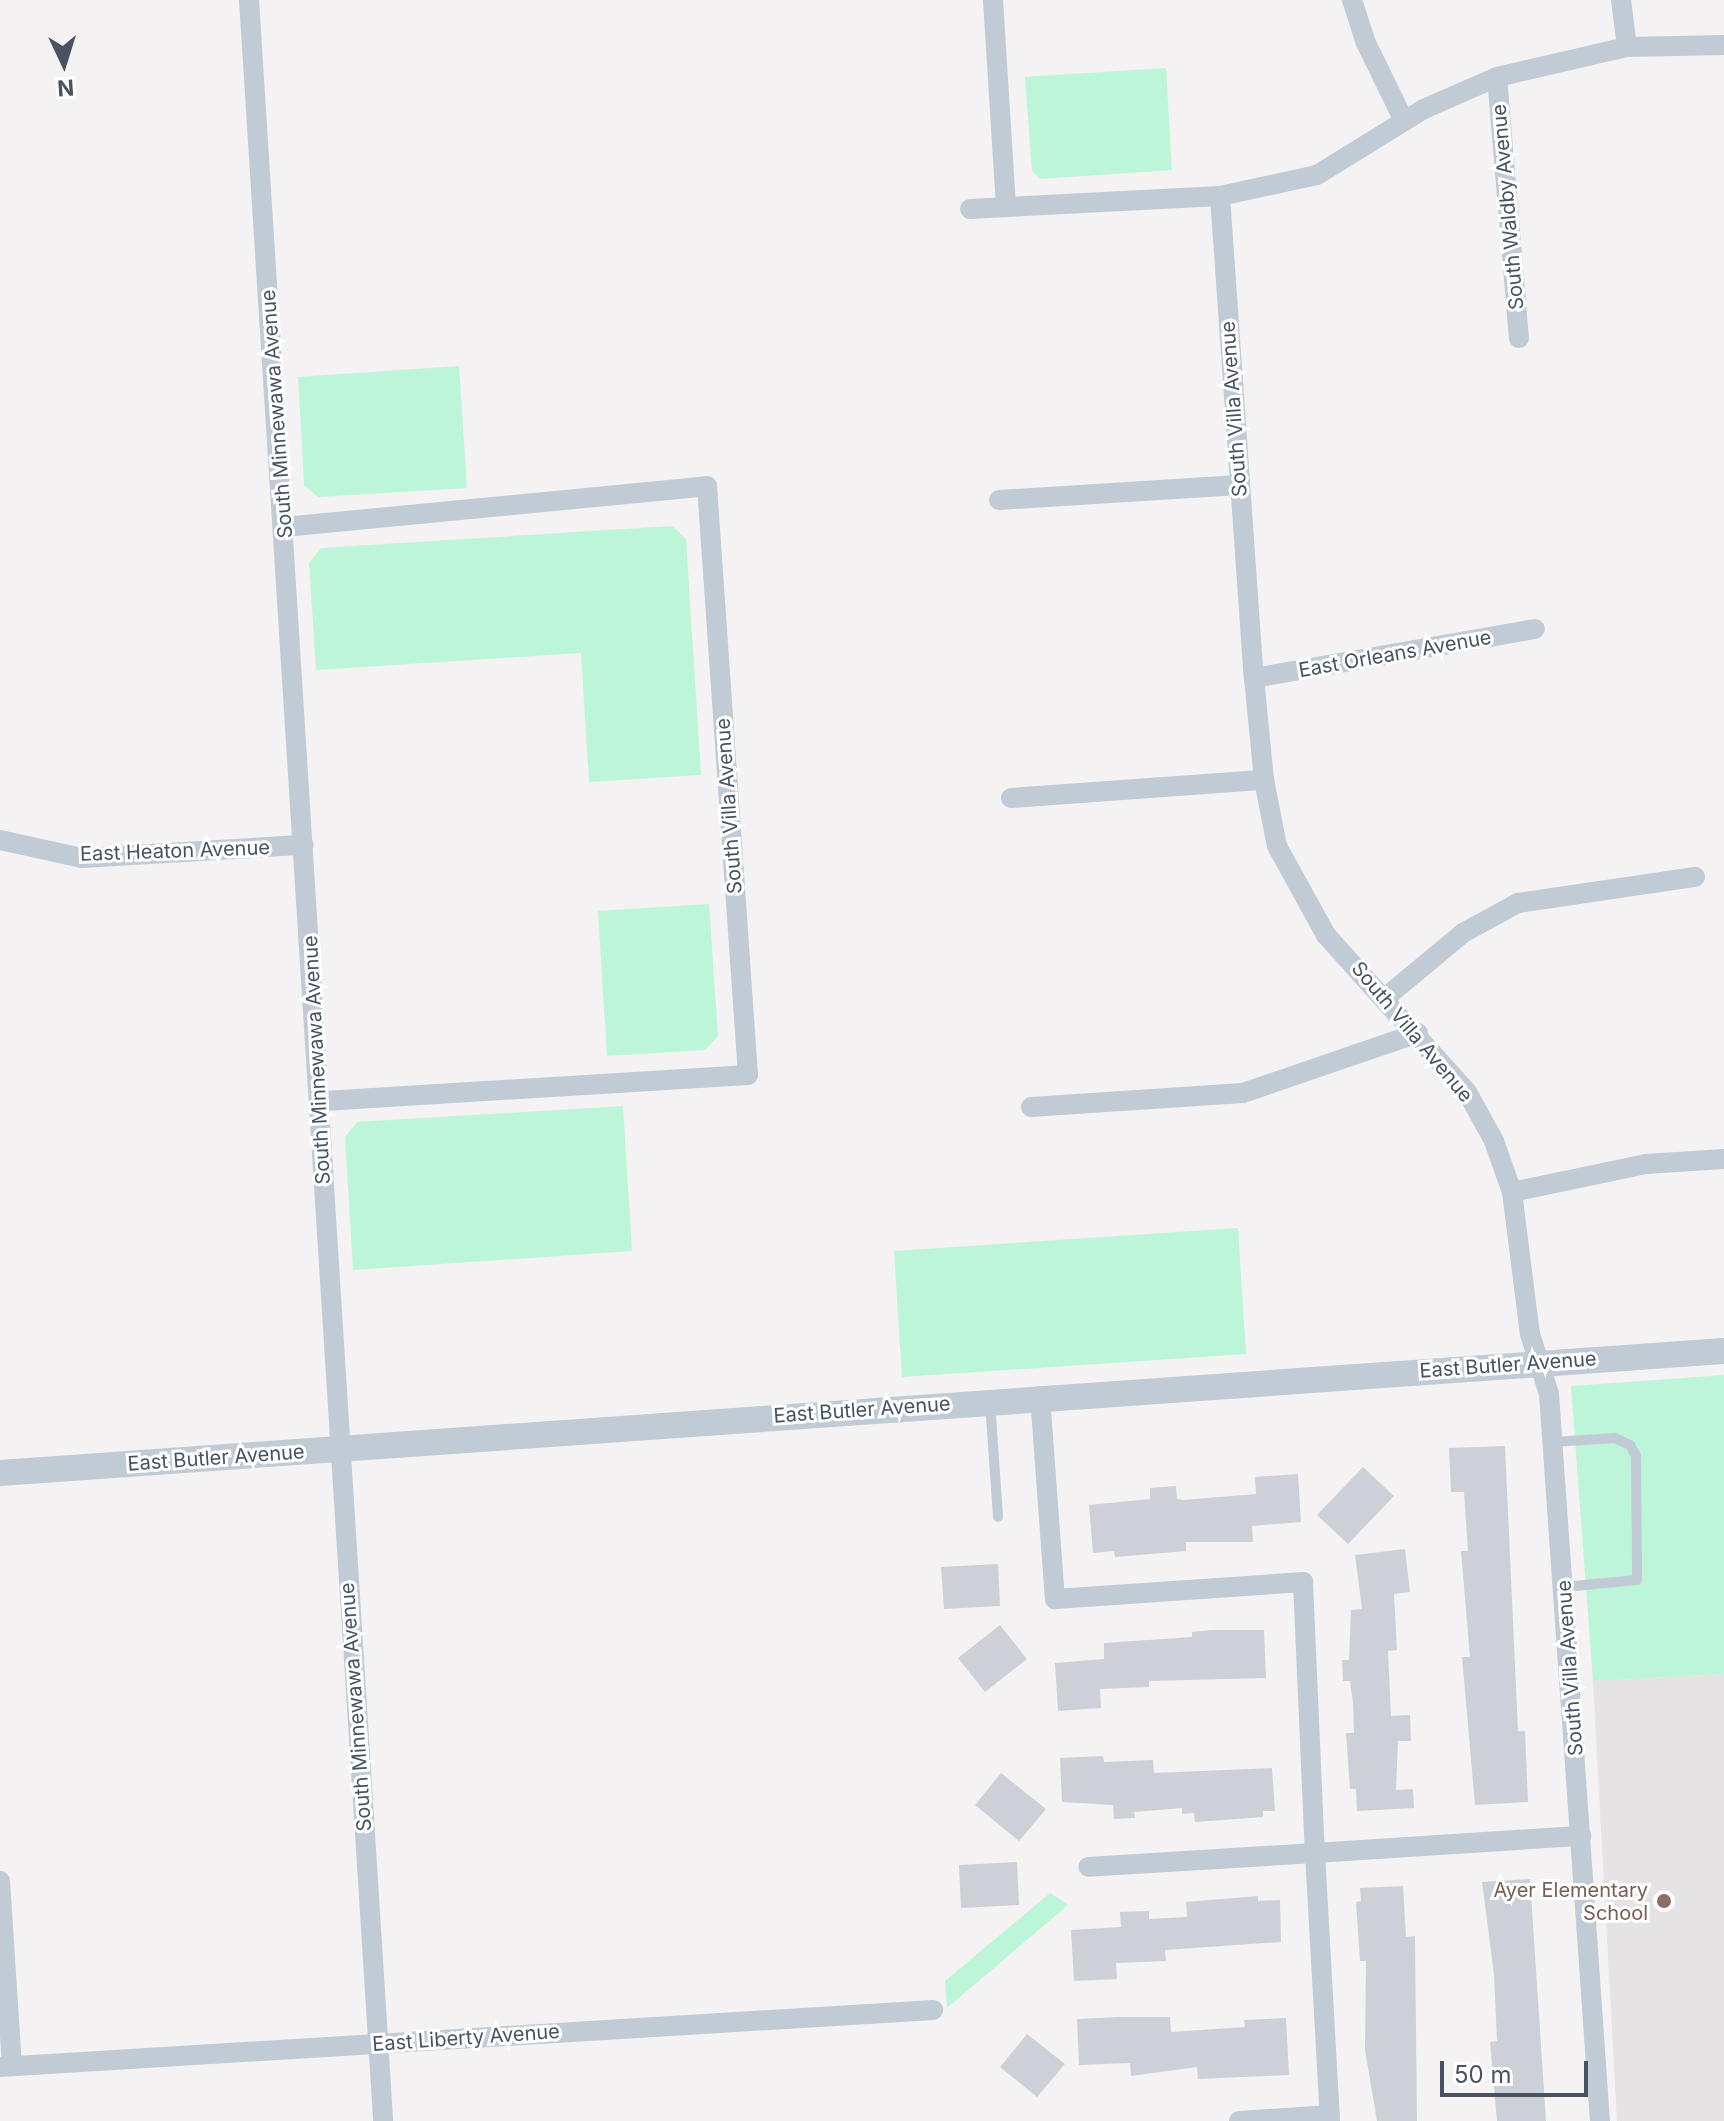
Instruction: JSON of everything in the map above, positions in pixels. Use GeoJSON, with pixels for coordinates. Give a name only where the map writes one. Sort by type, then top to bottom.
{"type":"FeatureCollection","features":[{"type":"Feature","properties":{"kind":"street","name":"South Minnewawa Avenue"},"geometry":{"type":"LineString","coordinates":[[249,0],[383,2121]]}},
{"type":"Feature","properties":{"kind":"street"},"geometry":{"type":"LineString","coordinates":[[993,0],[1006,207]]}},
{"type":"Feature","properties":{"kind":"street"},"geometry":{"type":"LineString","coordinates":[[1352,0],[1366,43],[1404,121]]}},
{"type":"Feature","properties":{"kind":"street"},"geometry":{"type":"LineString","coordinates":[[1621,0],[1627,47]]}},
{"type":"Feature","properties":{"kind":"street"},"geometry":{"type":"LineString","coordinates":[[970,209],[1220,196],[1317,175],[1404,121],[1497,77],[1627,47],[1724,45]]}},
{"type":"Feature","properties":{"kind":"street","name":"South Waldby Avenue"},"geometry":{"type":"LineString","coordinates":[[1497,77],[1519,338]]}},
{"type":"Feature","properties":{"kind":"street","name":"South Villa Avenue"},"geometry":{"type":"LineString","coordinates":[[1220,196],[1254,678],[1264,780],[1277,846],[1309,911],[1418,1033],[1480,1114],[1512,1192],[1539,1363],[1549,1394],[1600,2121]]}},
{"type":"Feature","properties":{"kind":"street"},"geometry":{"type":"LineString","coordinates":[[999,500],[1239,485]]}},
{"type":"Feature","properties":{"kind":"street","name":"South Villa Avenue"},"geometry":{"type":"LineString","coordinates":[[284,527],[707,486],[748,1075],[320,1101]]}},
{"type":"Feature","properties":{"kind":"street","name":"East Orleans Avenue"},"geometry":{"type":"LineString","coordinates":[[1254,678],[1535,629]]}},
{"type":"Feature","properties":{"kind":"street"},"geometry":{"type":"LineString","coordinates":[[1011,798],[1264,780]]}},
{"type":"Feature","properties":{"kind":"street","name":"East Heaton Avenue"},"geometry":{"type":"LineString","coordinates":[[0,840],[82,858],[304,845]]}},
{"type":"Feature","properties":{"kind":"street"},"geometry":{"type":"LineString","coordinates":[[1386,997],[1463,933],[1518,903],[1695,877]]}},
{"type":"Feature","properties":{"kind":"street"},"geometry":{"type":"LineString","coordinates":[[1031,1107],[1243,1093],[1418,1033]]}},
{"type":"Feature","properties":{"kind":"street"},"geometry":{"type":"LineString","coordinates":[[1512,1192],[1646,1164],[1724,1159]]}},
{"type":"Feature","properties":{"kind":"street","name":"East Butler Avenue"},"geometry":{"type":"LineString","coordinates":[[0,1473],[1040,1396],[1724,1351]]}},
{"type":"Feature","properties":{"kind":"street"},"geometry":{"type":"LineString","coordinates":[[1040,1396],[1055,1599],[1303,1582],[1330,2118],[1239,2121]]}},
{"type":"Feature","properties":{"kind":"street"},"geometry":{"type":"LineString","coordinates":[[1088,1867],[1581,1836]]}},
{"type":"Feature","properties":{"kind":"street"},"geometry":{"type":"LineString","coordinates":[[0,1881],[6,2066]]}},
{"type":"Feature","properties":{"kind":"street","name":"East Liberty Avenue"},"geometry":{"type":"LineString","coordinates":[[6,2066],[933,2010]]}},
{"type":"Feature","properties":{"kind":"lane"},"geometry":{"type":"LineString","coordinates":[[989,1400],[998,1517]]}},
{"type":"Feature","properties":{"kind":"lane"},"geometry":{"type":"LineString","coordinates":[[1553,1442],[1615,1438],[1630,1445],[1636,1456],[1637,1580],[1564,1587]]}},
{"type":"Feature","properties":{"kind":"shaded area","name":"Ayer Elementary School"},"geometry":{"type":"Polygon","coordinates":[[[1724,1674],[1724,2121],[1617,2121],[1593,1681],[1724,1674]]]}},
{"type":"Feature","properties":{"kind":"green space"},"geometry":{"type":"Polygon","coordinates":[[[1166,68],[1172,170],[1040,179],[1032,171],[1025,77],[1166,68]]]}},
{"type":"Feature","properties":{"kind":"green space"},"geometry":{"type":"Polygon","coordinates":[[[459,366],[467,488],[318,497],[304,485],[298,377],[459,366]]]}},
{"type":"Feature","properties":{"kind":"green space"},"geometry":{"type":"Polygon","coordinates":[[[672,526],[686,539],[701,775],[589,782],[581,653],[316,670],[309,563],[321,548],[672,526]]]}},
{"type":"Feature","properties":{"kind":"green space"},"geometry":{"type":"Polygon","coordinates":[[[709,904],[718,1036],[705,1050],[607,1056],[598,911],[709,904]]]}},
{"type":"Feature","properties":{"kind":"green space"},"geometry":{"type":"Polygon","coordinates":[[[623,1106],[632,1251],[353,1270],[345,1137],[357,1122],[623,1106]]]}},
{"type":"Feature","properties":{"kind":"green space"},"geometry":{"type":"Polygon","coordinates":[[[1238,1228],[1246,1354],[902,1377],[894,1251],[1238,1228]]]}},
{"type":"Feature","properties":{"kind":"green space"},"geometry":{"type":"Polygon","coordinates":[[[1724,1375],[1724,1674],[1593,1681],[1571,1386],[1724,1375]]]}},
{"type":"Feature","properties":{"kind":"green space"},"geometry":{"type":"Polygon","coordinates":[[[1050,1893],[1068,1905],[947,2008],[945,1981],[1050,1893]]]}},
{"type":"Feature","properties":{"kind":"building"},"geometry":{"type":"Polygon","coordinates":[[[1505,1446],[1518,1731],[1525,1731],[1528,1802],[1475,1805],[1462,1657],[1470,1657],[1461,1551],[1468,1551],[1464,1492],[1451,1492],[1449,1448],[1505,1446]]]}},
{"type":"Feature","properties":{"kind":"building"},"geometry":{"type":"Polygon","coordinates":[[[1363,1467],[1394,1496],[1348,1544],[1317,1515],[1363,1467]]]}},
{"type":"Feature","properties":{"kind":"building"},"geometry":{"type":"Polygon","coordinates":[[[1298,1474],[1301,1522],[1252,1526],[1253,1542],[1186,1542],[1186,1551],[1115,1557],[1114,1551],[1093,1553],[1089,1505],[1150,1499],[1150,1488],[1176,1486],[1177,1499],[1183,1500],[1256,1494],[1255,1477],[1298,1474]]]}},
{"type":"Feature","properties":{"kind":"building"},"geometry":{"type":"Polygon","coordinates":[[[1405,1549],[1410,1592],[1394,1594],[1397,1650],[1388,1651],[1391,1716],[1410,1715],[1411,1741],[1398,1741],[1396,1790],[1413,1789],[1414,1808],[1357,1811],[1356,1789],[1350,1789],[1346,1733],[1354,1733],[1353,1703],[1350,1681],[1343,1681],[1342,1660],[1349,1660],[1351,1610],[1362,1609],[1355,1555],[1405,1549]]]}},
{"type":"Feature","properties":{"kind":"building"},"geometry":{"type":"Polygon","coordinates":[[[998,1564],[1000,1606],[944,1609],[941,1567],[998,1564]]]}},
{"type":"Feature","properties":{"kind":"building"},"geometry":{"type":"Polygon","coordinates":[[[1000,1625],[1027,1659],[985,1692],[958,1658],[1000,1625]]]}},
{"type":"Feature","properties":{"kind":"building"},"geometry":{"type":"Polygon","coordinates":[[[1264,1630],[1266,1678],[1149,1681],[1149,1687],[1100,1689],[1101,1708],[1058,1711],[1055,1663],[1104,1659],[1104,1643],[1192,1637],[1192,1632],[1264,1630]]]}},
{"type":"Feature","properties":{"kind":"building"},"geometry":{"type":"Polygon","coordinates":[[[1103,1756],[1104,1762],[1153,1760],[1154,1773],[1272,1768],[1275,1811],[1263,1811],[1263,1817],[1195,1822],[1194,1813],[1182,1814],[1182,1808],[1134,1812],[1135,1818],[1114,1819],[1113,1805],[1062,1802],[1060,1758],[1103,1756]]]}},
{"type":"Feature","properties":{"kind":"building"},"geometry":{"type":"Polygon","coordinates":[[[1001,1773],[1046,1809],[1019,1841],[975,1805],[1001,1773]]]}},
{"type":"Feature","properties":{"kind":"building"},"geometry":{"type":"Polygon","coordinates":[[[1017,1862],[1019,1905],[961,1908],[959,1865],[1017,1862]]]}},
{"type":"Feature","properties":{"kind":"building"},"geometry":{"type":"Polygon","coordinates":[[[1530,1879],[1546,2121],[1497,2121],[1490,2042],[1497,2041],[1494,1974],[1482,1882],[1530,1879]]]}},
{"type":"Feature","properties":{"kind":"building"},"geometry":{"type":"Polygon","coordinates":[[[1403,1886],[1406,1937],[1415,1936],[1417,2121],[1377,2121],[1365,2050],[1366,1961],[1360,1961],[1356,1902],[1361,1901],[1360,1888],[1403,1886]]]}},
{"type":"Feature","properties":{"kind":"building"},"geometry":{"type":"Polygon","coordinates":[[[1258,1896],[1258,1901],[1280,1900],[1281,1942],[1165,1950],[1166,1961],[1116,1963],[1117,1979],[1074,1981],[1071,1930],[1121,1927],[1120,1912],[1149,1911],[1149,1919],[1187,1917],[1186,1902],[1258,1896]]]}},
{"type":"Feature","properties":{"kind":"building"},"geometry":{"type":"Polygon","coordinates":[[[1170,2017],[1171,2032],[1245,2027],[1244,2020],[1286,2018],[1289,2075],[1198,2079],[1197,2067],[1131,2076],[1130,2063],[1079,2065],[1077,2019],[1170,2017]]]}},
{"type":"Feature","properties":{"kind":"building"},"geometry":{"type":"Polygon","coordinates":[[[1027,2034],[1065,2064],[1037,2097],[1000,2067],[1027,2034]]]}},
{"type":"Feature","properties":{"kind":"place","name":"Ayer Elementary School"},"geometry":{"type":"Point","coordinates":[1664,1901]}}]}
